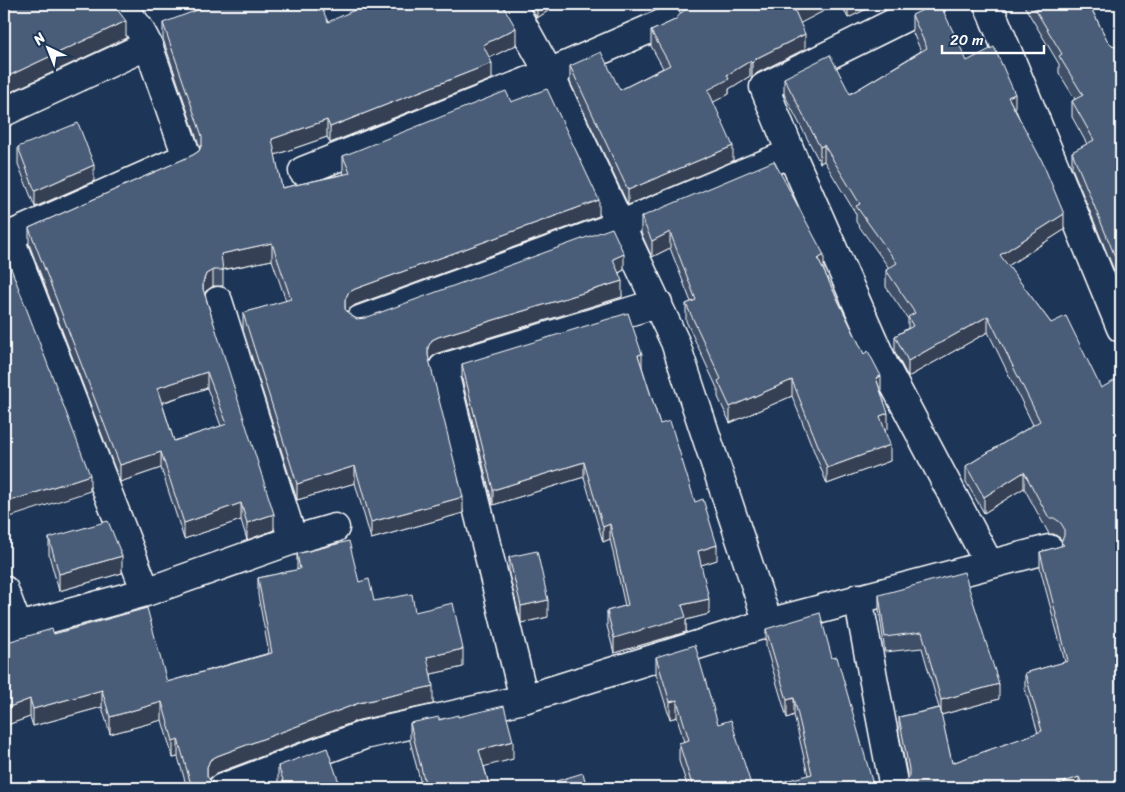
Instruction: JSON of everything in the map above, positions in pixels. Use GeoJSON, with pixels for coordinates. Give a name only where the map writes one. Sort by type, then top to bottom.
{"type":"FeatureCollection","features":[{"type":"Feature","properties":{"kind":"street"},"geometry":{"type":"LineString","coordinates":[[120,4],[139,28],[148,45],[187,156],[9,236],[146,592]]}},
{"type":"Feature","properties":{"kind":"street"},"geometry":{"type":"LineString","coordinates":[[511,4],[549,73],[675,342],[768,623]]}},
{"type":"Feature","properties":{"kind":"street"},"geometry":{"type":"LineString","coordinates":[[932,4],[764,87],[884,365],[989,564]]}},
{"type":"Feature","properties":{"kind":"street"},"geometry":{"type":"LineString","coordinates":[[988,4],[1121,328]]}},
{"type":"Feature","properties":{"kind":"street"},"geometry":{"type":"LineString","coordinates":[[1099,4],[1121,49]]}},
{"type":"Feature","properties":{"kind":"street"},"geometry":{"type":"LineString","coordinates":[[303,171],[549,73],[668,20]]}},
{"type":"Feature","properties":{"kind":"street"},"geometry":{"type":"LineString","coordinates":[[4,112],[148,45]]}},
{"type":"Feature","properties":{"kind":"street"},"geometry":{"type":"LineString","coordinates":[[360,320],[620,225],[791,153]]}},
{"type":"Feature","properties":{"kind":"street"},"geometry":{"type":"LineString","coordinates":[[218,301],[294,540]]}},
{"type":"Feature","properties":{"kind":"street"},"geometry":{"type":"LineString","coordinates":[[524,699],[443,368],[658,303]]}},
{"type":"Feature","properties":{"kind":"street"},"geometry":{"type":"LineString","coordinates":[[4,590],[11,629],[146,592],[294,540],[335,528]]}},
{"type":"Feature","properties":{"kind":"street"},"geometry":{"type":"LineString","coordinates":[[222,788],[364,736],[524,699],[768,623],[1048,549]]}},
{"type":"Feature","properties":{"kind":"street"},"geometry":{"type":"LineString","coordinates":[[858,598],[894,788]]}},
{"type":"Feature","properties":{"kind":"building"},"geometry":{"type":"Polygon","coordinates":[[[4,4],[113,4],[126,21],[4,78],[4,4]]]}},
{"type":"Feature","properties":{"kind":"building"},"geometry":{"type":"Polygon","coordinates":[[[213,4],[320,4],[328,22],[368,4],[502,4],[516,28],[483,45],[492,63],[330,127],[327,120],[272,139],[282,188],[350,173],[343,156],[506,91],[511,102],[547,89],[599,200],[355,289],[348,293],[345,300],[345,309],[350,315],[357,319],[365,318],[612,228],[624,254],[613,259],[622,281],[438,337],[432,340],[428,347],[428,355],[463,497],[371,522],[355,466],[297,484],[243,313],[291,299],[272,243],[221,254],[223,270],[213,270],[206,274],[203,289],[274,514],[247,523],[241,503],[184,523],[161,452],[120,465],[29,228],[199,151],[202,144],[202,136],[163,23],[213,4]],[[207,372],[157,388],[174,441],[227,424],[207,372]]]}},
{"type":"Feature","properties":{"kind":"building"},"geometry":{"type":"Polygon","coordinates":[[[690,4],[809,4],[795,11],[805,34],[757,58],[752,63],[750,61],[727,75],[729,79],[708,90],[733,146],[628,190],[570,66],[601,52],[620,90],[670,65],[651,31],[675,20],[691,6],[690,4]]]}},
{"type":"Feature","properties":{"kind":"building"},"geometry":{"type":"Polygon","coordinates":[[[935,4],[940,4],[967,61],[994,47],[1015,94],[1008,97],[1042,161],[1064,214],[1000,255],[1051,323],[1066,316],[1101,388],[1121,377],[1121,788],[1084,788],[1079,777],[1047,788],[991,788],[990,784],[973,788],[906,788],[905,782],[909,777],[909,769],[899,717],[940,708],[952,763],[1042,731],[1025,673],[1068,661],[1040,552],[1064,545],[1061,542],[1064,536],[1064,528],[1054,518],[1049,518],[1024,472],[984,497],[966,466],[1040,421],[988,316],[908,361],[895,336],[913,326],[908,317],[915,313],[886,270],[897,263],[856,206],[860,204],[824,145],[820,147],[784,78],[830,55],[850,94],[927,48],[912,15],[935,4]]]}},
{"type":"Feature","properties":{"kind":"building"},"geometry":{"type":"Polygon","coordinates":[[[1032,4],[1089,4],[1107,40],[1112,45],[1121,48],[1121,271],[1072,152],[1094,140],[1072,101],[1083,95],[1059,56],[1062,54],[1032,4]]]}},
{"type":"Feature","properties":{"kind":"building"},"geometry":{"type":"Polygon","coordinates":[[[78,123],[94,165],[35,191],[18,147],[78,123]]]}},
{"type":"Feature","properties":{"kind":"building"},"geometry":{"type":"Polygon","coordinates":[[[774,161],[824,255],[818,259],[864,354],[868,351],[881,376],[876,378],[888,413],[880,416],[890,445],[827,468],[792,380],[730,407],[718,381],[721,379],[686,304],[696,300],[670,232],[652,241],[641,217],[774,161]]]}},
{"type":"Feature","properties":{"kind":"building"},"geometry":{"type":"Polygon","coordinates":[[[4,250],[90,475],[4,503],[4,250]]]}},
{"type":"Feature","properties":{"kind":"building"},"geometry":{"type":"Polygon","coordinates":[[[628,313],[642,354],[638,355],[660,424],[670,421],[695,502],[703,499],[717,545],[698,551],[709,599],[682,605],[686,617],[614,638],[607,611],[628,605],[610,524],[603,527],[584,462],[493,490],[462,364],[628,313]]]}},
{"type":"Feature","properties":{"kind":"building"},"geometry":{"type":"Polygon","coordinates":[[[108,521],[122,556],[59,574],[49,538],[108,521]]]}},
{"type":"Feature","properties":{"kind":"building"},"geometry":{"type":"Polygon","coordinates":[[[349,541],[359,582],[369,579],[374,601],[412,594],[415,612],[453,603],[463,649],[427,657],[433,686],[359,703],[217,756],[210,760],[207,767],[207,776],[212,783],[222,788],[192,788],[178,739],[173,741],[162,702],[110,717],[102,690],[33,709],[30,699],[4,709],[4,643],[52,629],[54,634],[147,608],[167,682],[272,653],[258,578],[300,569],[297,554],[349,541]]]}},
{"type":"Feature","properties":{"kind":"building"},"geometry":{"type":"Polygon","coordinates":[[[537,551],[548,600],[521,606],[509,557],[537,551]]]}},
{"type":"Feature","properties":{"kind":"building"},"geometry":{"type":"Polygon","coordinates":[[[964,572],[999,684],[941,700],[922,632],[885,637],[879,595],[964,572]]]}},
{"type":"Feature","properties":{"kind":"building"},"geometry":{"type":"Polygon","coordinates":[[[820,613],[832,658],[837,657],[874,788],[758,788],[812,774],[794,698],[787,700],[766,629],[820,613]]]}},
{"type":"Feature","properties":{"kind":"building"},"geometry":{"type":"Polygon","coordinates":[[[695,645],[718,724],[731,720],[752,788],[693,788],[679,743],[689,740],[677,700],[670,702],[656,657],[695,645]]]}},
{"type":"Feature","properties":{"kind":"building"},"geometry":{"type":"Polygon","coordinates":[[[504,706],[513,741],[479,750],[490,788],[423,788],[426,787],[410,723],[439,717],[439,720],[458,715],[458,717],[504,706]]]}},
{"type":"Feature","properties":{"kind":"building"},"geometry":{"type":"Polygon","coordinates":[[[327,748],[341,788],[286,788],[278,766],[327,748]]]}},
{"type":"Feature","properties":{"kind":"building"},"geometry":{"type":"Polygon","coordinates":[[[583,773],[587,788],[533,788],[583,773]]]}}]}
